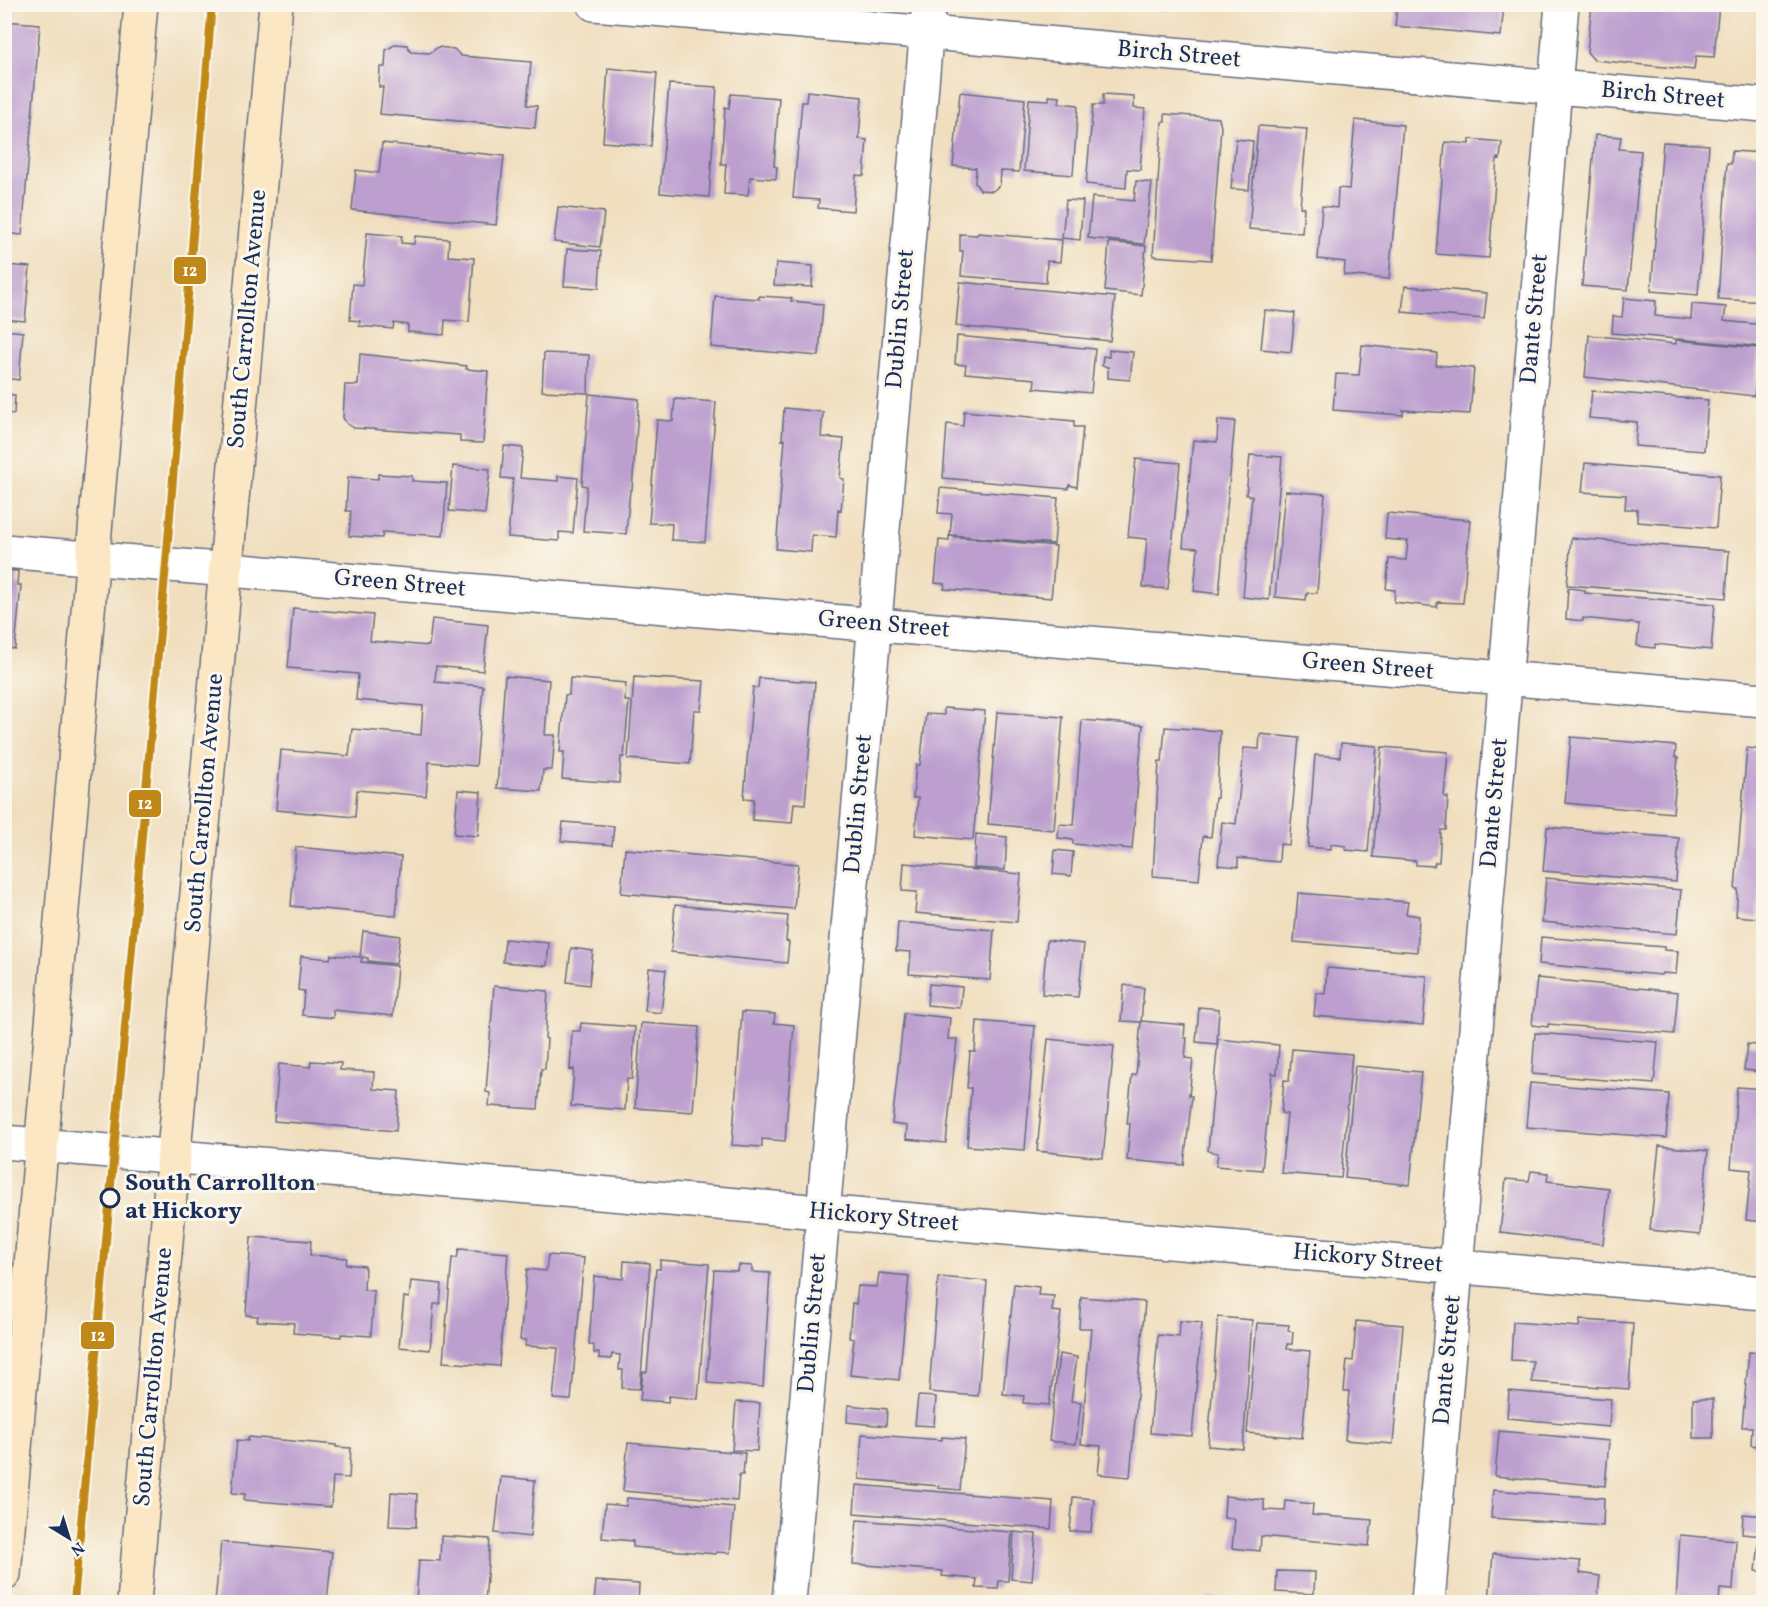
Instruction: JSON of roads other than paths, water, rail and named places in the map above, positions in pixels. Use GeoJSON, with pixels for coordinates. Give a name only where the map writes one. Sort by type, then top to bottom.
{"type":"FeatureCollection","features":[{"type":"Feature","properties":{"kind":"main road"},"geometry":{"type":"LineString","coordinates":[[4,1574],[141,4]]}},
{"type":"Feature","properties":{"kind":"main road","name":"South Carrollton Avenue"},"geometry":{"type":"LineString","coordinates":[[134,1602],[276,4]]}},
{"type":"Feature","properties":{"kind":"street","name":"Birch Street"},"geometry":{"type":"LineString","coordinates":[[594,4],[928,19],[1555,87],[1764,105]]}},
{"type":"Feature","properties":{"kind":"street","name":"Dante Street"},"geometry":{"type":"LineString","coordinates":[[1428,1602],[1562,4]]}},
{"type":"Feature","properties":{"kind":"street","name":"Dublin Street"},"geometry":{"type":"LineString","coordinates":[[789,1602],[928,19]]}},
{"type":"Feature","properties":{"kind":"street","name":"Green Street"},"geometry":{"type":"LineString","coordinates":[[4,551],[1764,700]]}},
{"type":"Feature","properties":{"kind":"street","name":"Hickory Street"},"geometry":{"type":"LineString","coordinates":[[4,1142],[1764,1293]]}},
{"type":"Feature","properties":{"kind":"place","name":"South Carrollton at Hickory"},"geometry":{"type":"Point","coordinates":[110,1198]}}]}
